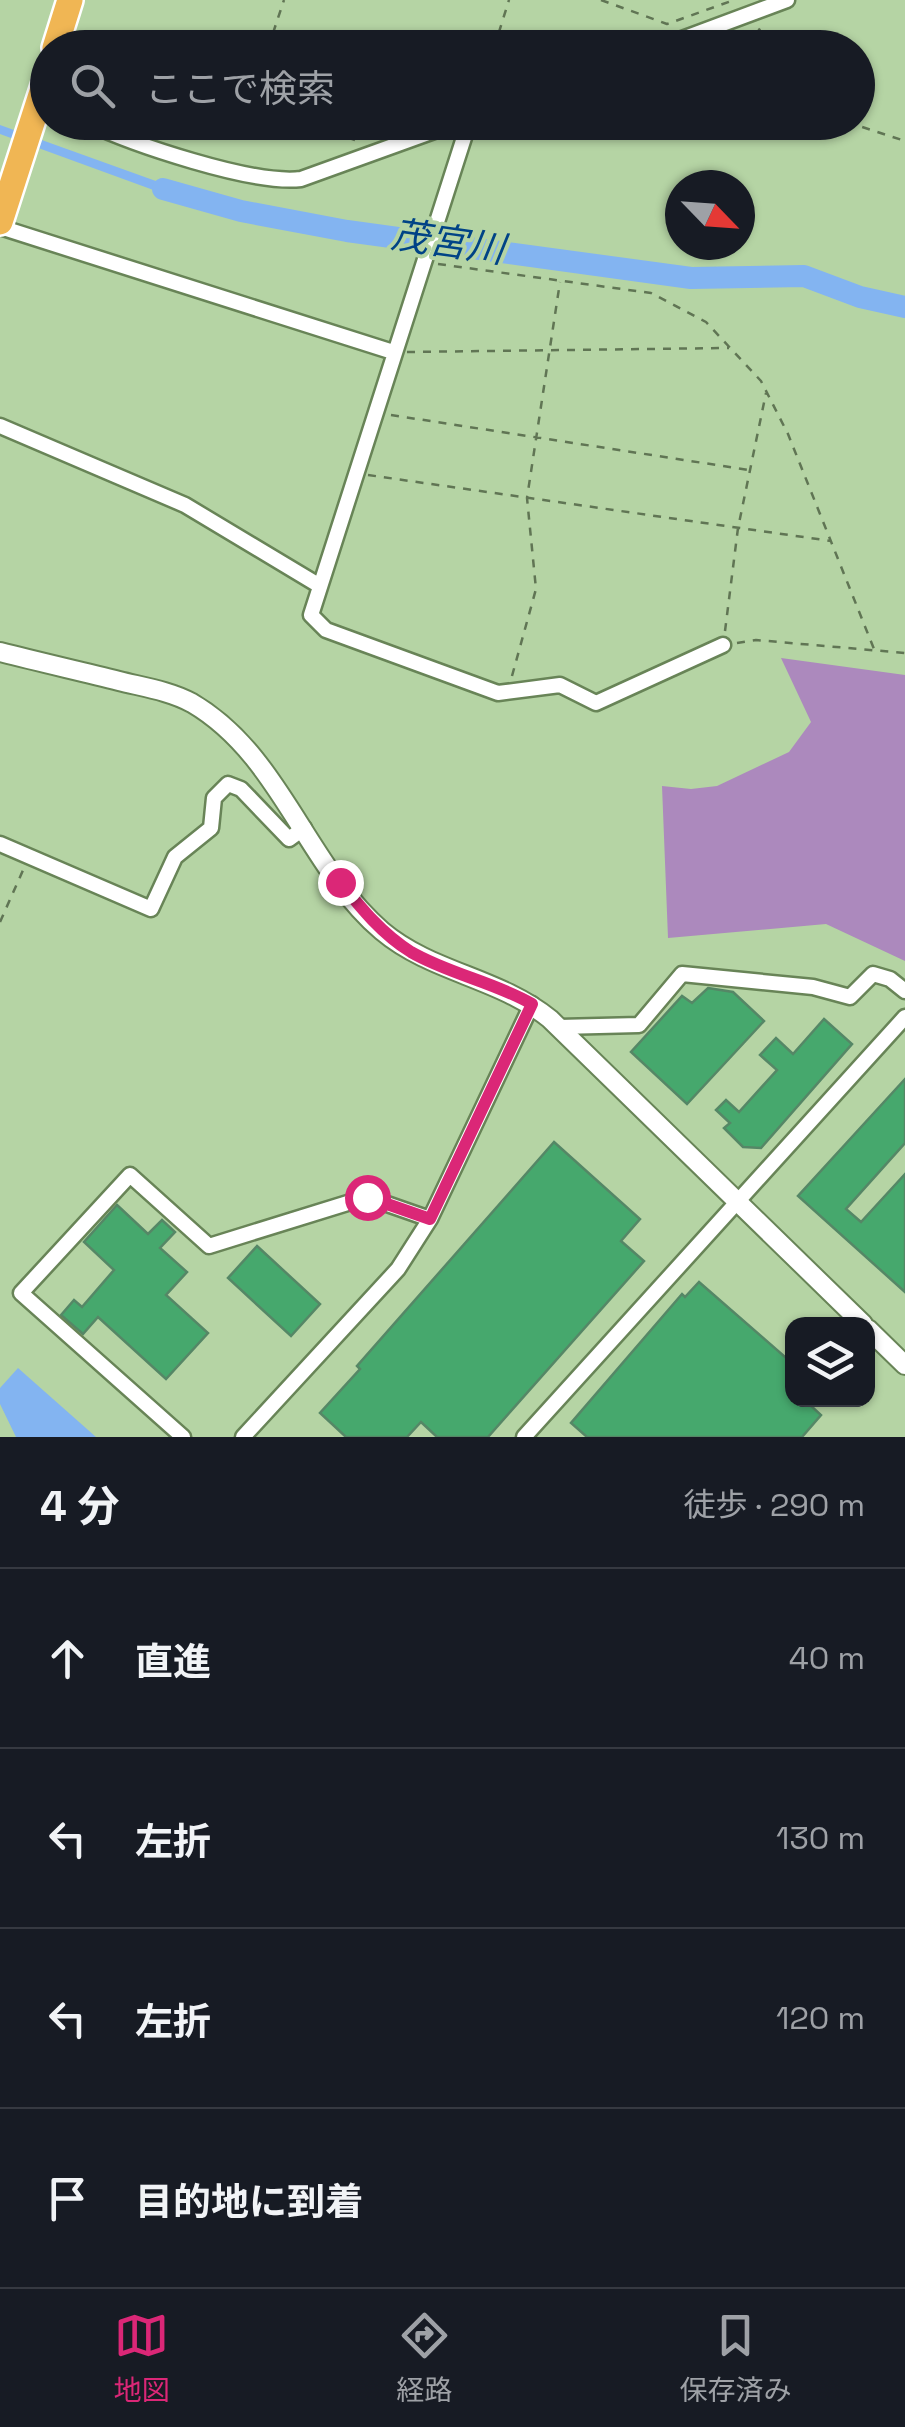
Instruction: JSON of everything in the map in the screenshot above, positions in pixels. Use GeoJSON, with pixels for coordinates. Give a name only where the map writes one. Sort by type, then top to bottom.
{"type":"FeatureCollection","features":[{"type":"Feature","properties":{"kind":"highway"},"geometry":{"type":"LineString","coordinates":[[61,30],[70,0]]}},
{"type":"Feature","properties":{"kind":"highway"},"geometry":{"type":"LineString","coordinates":[[0,224],[30,135]]}},
{"type":"Feature","properties":{"kind":"street"},"geometry":{"type":"LineString","coordinates":[[706,30],[784,1]]}},
{"type":"Feature","properties":{"kind":"street"},"geometry":{"type":"LineString","coordinates":[[134,140],[239,172],[287,180],[301,179],[409,140]]}},
{"type":"Feature","properties":{"kind":"street"},"geometry":{"type":"LineString","coordinates":[[463,140],[311,615],[326,630],[498,693],[560,685],[596,703],[723,644]]}},
{"type":"Feature","properties":{"kind":"street"},"geometry":{"type":"LineString","coordinates":[[0,224],[393,352]]}},
{"type":"Feature","properties":{"kind":"street"},"geometry":{"type":"LineString","coordinates":[[0,426],[184,505],[320,586]]}},
{"type":"Feature","properties":{"kind":"street"},"geometry":{"type":"LineString","coordinates":[[0,652],[190,702],[237,738],[258,761],[361,908],[396,942],[415,954],[491,983],[532,1004],[855,1317]]}},
{"type":"Feature","properties":{"kind":"street"},"geometry":{"type":"LineString","coordinates":[[0,844],[152,909],[175,857],[211,828],[214,798],[228,784],[241,789],[289,839],[304,828]]}},
{"type":"Feature","properties":{"kind":"street"},"geometry":{"type":"LineString","coordinates":[[559,1027],[639,1024],[682,974],[813,988],[850,996],[873,974],[890,978],[905,991]]}},
{"type":"Feature","properties":{"kind":"street"},"geometry":{"type":"LineString","coordinates":[[243,1437],[398,1269],[430,1219],[532,1004]]}},
{"type":"Feature","properties":{"kind":"street"},"geometry":{"type":"LineString","coordinates":[[524,1437],[905,1017]]}},
{"type":"Feature","properties":{"kind":"street"},"geometry":{"type":"LineString","coordinates":[[183,1437],[21,1293],[130,1175],[209,1246],[367,1197],[430,1219]]}},
{"type":"Feature","properties":{"kind":"street"},"geometry":{"type":"LineString","coordinates":[[875,1336],[905,1365]]}},
{"type":"Feature","properties":{"kind":"path"},"geometry":{"type":"LineString","coordinates":[[274,30],[284,0]]}},
{"type":"Feature","properties":{"kind":"path"},"geometry":{"type":"LineString","coordinates":[[500,30],[509,0]]}},
{"type":"Feature","properties":{"kind":"path"},"geometry":{"type":"LineString","coordinates":[[601,0],[667,24],[734,0]]}},
{"type":"Feature","properties":{"kind":"path"},"geometry":{"type":"LineString","coordinates":[[761,30],[784,1]]}},
{"type":"Feature","properties":{"kind":"path"},"geometry":{"type":"LineString","coordinates":[[875,131],[905,141]]}},
{"type":"Feature","properties":{"kind":"path"},"geometry":{"type":"LineString","coordinates":[[424,260],[651,293],[706,322],[762,381],[874,649]]}},
{"type":"Feature","properties":{"kind":"path"},"geometry":{"type":"LineString","coordinates":[[507,692],[536,588],[527,498],[560,282]]}},
{"type":"Feature","properties":{"kind":"path"},"geometry":{"type":"LineString","coordinates":[[393,352],[730,348]]}},
{"type":"Feature","properties":{"kind":"path"},"geometry":{"type":"LineString","coordinates":[[766,391],[738,528],[723,644],[756,640],[905,653]]}},
{"type":"Feature","properties":{"kind":"path"},"geometry":{"type":"LineString","coordinates":[[374,413],[750,470]]}},
{"type":"Feature","properties":{"kind":"path"},"geometry":{"type":"LineString","coordinates":[[356,474],[832,541]]}},
{"type":"Feature","properties":{"kind":"path"},"geometry":{"type":"LineString","coordinates":[[0,922],[29,858]]}},
{"type":"Feature","properties":{"kind":"shaded area"},"geometry":{"type":"Polygon","coordinates":[[[781,658],[905,675],[905,961],[826,924],[668,938],[662,786],[717,786],[789,752],[811,722],[781,658]]]}},
{"type":"Feature","properties":{"kind":"water"},"geometry":{"type":"Polygon","coordinates":[[[0,125],[30,136],[30,140],[42,140],[192,194],[189,203],[0,134],[0,125]]]}},
{"type":"Feature","properties":{"kind":"water"},"geometry":{"type":"Polygon","coordinates":[[[18,1368],[96,1437],[16,1437],[0,1404],[0,1388],[18,1368]]]}},
{"type":"Feature","properties":{"kind":"building"},"geometry":{"type":"Polygon","coordinates":[[[708,988],[733,992],[764,1021],[687,1104],[631,1052],[682,996],[692,1003],[708,988]]]}},
{"type":"Feature","properties":{"kind":"building"},"geometry":{"type":"Polygon","coordinates":[[[824,1019],[852,1044],[761,1148],[743,1147],[724,1128],[730,1123],[716,1110],[726,1100],[739,1112],[777,1070],[760,1055],[776,1038],[793,1054],[824,1019]]]}},
{"type":"Feature","properties":{"kind":"building"},"geometry":{"type":"Polygon","coordinates":[[[905,1079],[905,1143],[846,1209],[861,1222],[905,1174],[905,1292],[798,1196],[905,1079]]]}},
{"type":"Feature","properties":{"kind":"building"},"geometry":{"type":"Polygon","coordinates":[[[554,1142],[640,1219],[621,1241],[644,1261],[488,1437],[437,1437],[421,1422],[407,1437],[346,1437],[320,1413],[554,1142]]]}},
{"type":"Feature","properties":{"kind":"building"},"geometry":{"type":"Polygon","coordinates":[[[117,1205],[148,1234],[162,1220],[175,1232],[160,1248],[187,1272],[166,1295],[208,1333],[166,1379],[98,1317],[83,1334],[61,1315],[74,1300],[82,1307],[114,1270],[84,1242],[117,1205]]]}},
{"type":"Feature","properties":{"kind":"building"},"geometry":{"type":"Polygon","coordinates":[[[257,1246],[320,1304],[291,1336],[228,1278],[257,1246]]]}},
{"type":"Feature","properties":{"kind":"building"},"geometry":{"type":"Polygon","coordinates":[[[699,1282],[785,1357],[785,1407],[812,1407],[821,1415],[802,1437],[587,1437],[571,1423],[682,1294],[685,1297],[699,1282]]]}},
{"type":"Feature","properties":{"kind":"waterway","name":"茂宮川"},"geometry":{"type":"LineString","coordinates":[[163,189],[241,211],[347,231],[691,278],[804,276],[860,297],[905,307]]}},
{"type":"Feature","properties":{"kind":"route"},"geometry":{"type":"LineString","coordinates":[[340,882],[396,942],[415,954],[508,990],[532,1004],[430,1219],[367,1197]]}}]}
